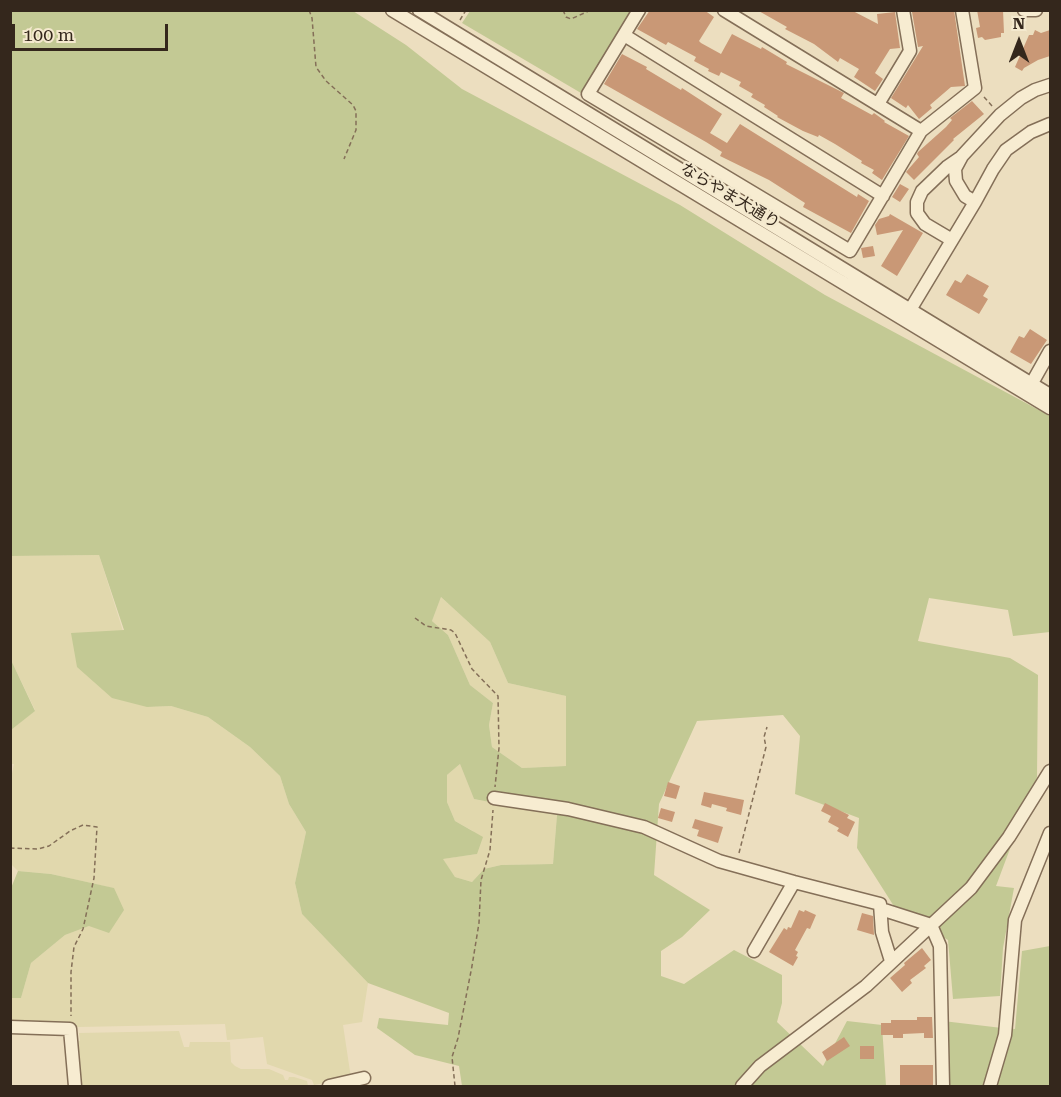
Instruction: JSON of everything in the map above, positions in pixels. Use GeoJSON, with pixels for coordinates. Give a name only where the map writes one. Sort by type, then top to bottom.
{"type":"FeatureCollection","features":[{"type":"Feature","properties":{"kind":"street","name":"ならやま大通り"},"geometry":{"type":"LineString","coordinates":[[392,10],[907,315],[1050,395]]}},
{"type":"Feature","properties":{"kind":"street","name":"ならやま大通り"},"geometry":{"type":"LineString","coordinates":[[419,10],[907,315],[1050,408]]}},
{"type":"Feature","properties":{"kind":"street"},"geometry":{"type":"LineString","coordinates":[[639,10],[588,94],[850,251],[921,131],[975,88],[962,10]]}},
{"type":"Feature","properties":{"kind":"street"},"geometry":{"type":"LineString","coordinates":[[724,10],[921,131]]}},
{"type":"Feature","properties":{"kind":"street"},"geometry":{"type":"LineString","coordinates":[[878,104],[910,51],[903,10]]}},
{"type":"Feature","properties":{"kind":"street"},"geometry":{"type":"LineString","coordinates":[[1024,10],[1036,10]]}},
{"type":"Feature","properties":{"kind":"street"},"geometry":{"type":"LineString","coordinates":[[624,35],[883,196]]}},
{"type":"Feature","properties":{"kind":"street"},"geometry":{"type":"LineString","coordinates":[[952,240],[925,224],[917,213],[917,202],[922,191],[962,156],[1000,115],[1021,98],[1050,85]]}},
{"type":"Feature","properties":{"kind":"street"},"geometry":{"type":"LineString","coordinates":[[907,315],[1006,150],[1031,132],[1050,124]]}},
{"type":"Feature","properties":{"kind":"street"},"geometry":{"type":"LineString","coordinates":[[962,156],[955,169],[956,181],[965,196],[975,202]]}},
{"type":"Feature","properties":{"kind":"street"},"geometry":{"type":"LineString","coordinates":[[1032,383],[1050,351]]}},
{"type":"Feature","properties":{"kind":"street"},"geometry":{"type":"LineString","coordinates":[[742,1086],[760,1066],[866,986],[971,888],[1009,837],[1050,771]]}},
{"type":"Feature","properties":{"kind":"street"},"geometry":{"type":"LineString","coordinates":[[494,798],[568,809],[644,827],[719,861],[880,904],[882,932],[891,961]]}},
{"type":"Feature","properties":{"kind":"street"},"geometry":{"type":"LineString","coordinates":[[990,1086],[1005,1035],[1015,920],[1050,833]]}},
{"type":"Feature","properties":{"kind":"street"},"geometry":{"type":"LineString","coordinates":[[754,951],[794,882]]}},
{"type":"Feature","properties":{"kind":"street"},"geometry":{"type":"LineString","coordinates":[[880,909],[931,925],[940,946],[943,1086]]}},
{"type":"Feature","properties":{"kind":"street"},"geometry":{"type":"LineString","coordinates":[[10,1027],[70,1029],[75,1086]]}},
{"type":"Feature","properties":{"kind":"street"},"geometry":{"type":"LineString","coordinates":[[329,1086],[364,1078]]}},
{"type":"Feature","properties":{"kind":"path"},"geometry":{"type":"LineString","coordinates":[[309,10],[312,18],[316,67],[326,81],[353,105],[356,111],[356,130],[344,159]]}},
{"type":"Feature","properties":{"kind":"path"},"geometry":{"type":"LineString","coordinates":[[563,10],[566,17],[571,19],[591,10]]}},
{"type":"Feature","properties":{"kind":"path"},"geometry":{"type":"LineString","coordinates":[[975,88],[1000,115]]}},
{"type":"Feature","properties":{"kind":"path"},"geometry":{"type":"LineString","coordinates":[[415,618],[426,626],[451,630],[455,633],[472,669],[498,696],[499,748],[490,850],[481,880],[479,922],[474,956],[458,1038],[452,1057],[455,1086]]}},
{"type":"Feature","properties":{"kind":"path"},"geometry":{"type":"LineString","coordinates":[[736,866],[766,747],[764,737],[767,727]]}},
{"type":"Feature","properties":{"kind":"path"},"geometry":{"type":"LineString","coordinates":[[10,848],[38,849],[50,846],[70,831],[83,825],[97,827],[94,878],[83,930],[74,947],[70,1029]]}},
{"type":"Feature","properties":{"kind":"shaded area"},"geometry":{"type":"Polygon","coordinates":[[[99,555],[147,707],[171,706],[208,717],[250,747],[280,776],[289,804],[306,832],[295,883],[302,914],[368,983],[362,1022],[343,1025],[351,1078],[314,1085],[312,1080],[267,1064],[263,1037],[227,1040],[225,1024],[79,1027],[11,1024],[11,998],[21,998],[31,963],[65,935],[89,926],[113,888],[51,874],[18,871],[11,864],[10,783],[14,764],[11,764],[11,730],[35,710],[11,660],[11,556],[99,555]]]}},
{"type":"Feature","properties":{"kind":"shaded area"},"geometry":{"type":"Polygon","coordinates":[[[441,597],[490,642],[508,683],[566,696],[566,766],[522,768],[492,747],[489,725],[493,703],[470,685],[448,635],[432,621],[441,597]]]}},
{"type":"Feature","properties":{"kind":"shaded area"},"geometry":{"type":"Polygon","coordinates":[[[460,764],[474,799],[557,815],[553,864],[501,865],[484,869],[472,882],[455,877],[442,859],[477,854],[473,831],[455,821],[447,802],[447,775],[460,764]]]}},
{"type":"Feature","properties":{"kind":"shaded area"},"geometry":{"type":"Polygon","coordinates":[[[179,1031],[184,1047],[189,1047],[190,1042],[230,1042],[231,1062],[235,1066],[241,1069],[269,1069],[283,1075],[285,1080],[294,1077],[307,1081],[308,1086],[77,1086],[75,1042],[80,1041],[79,1033],[179,1031]]]}},
{"type":"Feature","properties":{"kind":"green space"},"geometry":{"type":"Polygon","coordinates":[[[10,11],[353,11],[406,45],[462,89],[680,205],[825,295],[1050,416],[1050,632],[1013,636],[1008,610],[929,598],[918,641],[1010,658],[1038,675],[1037,777],[996,886],[1014,888],[1003,948],[1000,996],[953,999],[948,940],[897,911],[857,848],[859,818],[795,794],[800,736],[783,715],[697,721],[659,804],[654,875],[710,910],[682,937],[661,951],[661,976],[684,984],[734,950],[782,975],[782,1003],[777,1022],[823,1066],[847,1021],[882,1025],[886,1086],[462,1086],[459,1066],[415,1055],[377,1028],[379,1018],[448,1025],[449,1013],[368,983],[302,914],[295,883],[306,832],[289,804],[280,776],[250,747],[208,717],[171,706],[147,707],[112,698],[77,667],[71,633],[124,630],[99,555],[11,556],[10,11]],[[441,597],[432,621],[448,635],[470,685],[493,703],[489,725],[492,747],[522,768],[566,766],[566,696],[508,683],[490,642],[441,597]],[[460,764],[447,775],[447,802],[455,821],[483,837],[477,854],[443,859],[455,877],[472,882],[484,869],[501,865],[553,864],[557,815],[474,799],[460,764]]]}},
{"type":"Feature","properties":{"kind":"green space"},"geometry":{"type":"Polygon","coordinates":[[[470,11],[631,11],[581,93],[462,23],[470,11]]]}},
{"type":"Feature","properties":{"kind":"green space"},"geometry":{"type":"Polygon","coordinates":[[[11,660],[35,711],[10,730],[11,660]]]}},
{"type":"Feature","properties":{"kind":"green space"},"geometry":{"type":"Polygon","coordinates":[[[18,871],[51,874],[114,888],[124,910],[109,933],[89,926],[65,935],[31,963],[21,998],[11,998],[11,888],[18,871]]]}},
{"type":"Feature","properties":{"kind":"green space"},"geometry":{"type":"Polygon","coordinates":[[[1050,946],[1050,1086],[992,1086],[1007,1028],[1015,1029],[1022,951],[1050,946]]]}},
{"type":"Feature","properties":{"kind":"green space"},"geometry":{"type":"Polygon","coordinates":[[[943,1021],[1002,1028],[986,1086],[946,1086],[943,1021]]]}},
{"type":"Feature","properties":{"kind":"building"},"geometry":{"type":"Polygon","coordinates":[[[650,10],[704,10],[714,17],[699,41],[701,43],[721,54],[732,34],[761,49],[762,47],[787,62],[786,64],[844,93],[841,98],[872,115],[874,113],[884,122],[909,136],[882,180],[872,173],[874,170],[835,144],[777,117],[764,107],[765,105],[751,97],[753,94],[739,86],[741,82],[721,72],[719,76],[708,71],[709,69],[694,61],[696,57],[668,42],[666,45],[637,29],[650,10]]]}},
{"type":"Feature","properties":{"kind":"building"},"geometry":{"type":"Polygon","coordinates":[[[757,10],[851,10],[878,24],[877,14],[895,12],[900,48],[890,49],[875,73],[883,79],[875,91],[854,77],[859,69],[840,58],[838,62],[814,44],[785,29],[787,27],[757,10]]]}},
{"type":"Feature","properties":{"kind":"building"},"geometry":{"type":"Polygon","coordinates":[[[954,10],[965,86],[951,87],[930,105],[932,108],[919,119],[908,105],[906,108],[891,98],[923,46],[918,47],[912,12],[954,10]]]}},
{"type":"Feature","properties":{"kind":"building"},"geometry":{"type":"Polygon","coordinates":[[[977,10],[1003,10],[1004,33],[1001,33],[1001,37],[985,40],[982,37],[978,38],[976,28],[980,27],[977,10]]]}},
{"type":"Feature","properties":{"kind":"building"},"geometry":{"type":"Polygon","coordinates":[[[1035,30],[1041,33],[1050,30],[1050,56],[1038,60],[1022,71],[1015,67],[1029,35],[1033,35],[1035,30]]]}},
{"type":"Feature","properties":{"kind":"building"},"geometry":{"type":"Polygon","coordinates":[[[622,54],[722,114],[710,133],[727,143],[740,124],[857,197],[858,194],[869,201],[851,233],[803,207],[805,203],[769,180],[720,156],[722,152],[706,142],[604,84],[622,54]]]}},
{"type":"Feature","properties":{"kind":"building"},"geometry":{"type":"Polygon","coordinates":[[[972,101],[984,114],[953,139],[914,180],[906,172],[919,157],[918,152],[946,127],[952,120],[950,118],[972,101]]]}},
{"type":"Feature","properties":{"kind":"building"},"geometry":{"type":"Polygon","coordinates":[[[900,184],[909,189],[900,202],[892,197],[900,184]]]}},
{"type":"Feature","properties":{"kind":"building"},"geometry":{"type":"Polygon","coordinates":[[[890,214],[923,233],[897,276],[881,266],[903,230],[877,235],[875,225],[879,219],[890,214]]]}},
{"type":"Feature","properties":{"kind":"building"},"geometry":{"type":"Polygon","coordinates":[[[873,246],[875,256],[863,258],[861,248],[873,246]]]}},
{"type":"Feature","properties":{"kind":"building"},"geometry":{"type":"Polygon","coordinates":[[[967,274],[989,286],[983,296],[988,299],[979,314],[946,295],[955,280],[961,283],[967,274]]]}},
{"type":"Feature","properties":{"kind":"building"},"geometry":{"type":"Polygon","coordinates":[[[1030,329],[1047,340],[1031,364],[1010,352],[1019,336],[1024,338],[1030,329]]]}},
{"type":"Feature","properties":{"kind":"building"},"geometry":{"type":"Polygon","coordinates":[[[668,782],[680,786],[676,799],[664,796],[668,782]]]}},
{"type":"Feature","properties":{"kind":"building"},"geometry":{"type":"Polygon","coordinates":[[[704,792],[744,800],[741,815],[712,804],[711,808],[701,805],[704,792]]]}},
{"type":"Feature","properties":{"kind":"building"},"geometry":{"type":"Polygon","coordinates":[[[825,803],[849,815],[847,818],[855,822],[848,837],[828,822],[831,816],[821,811],[825,803]]]}},
{"type":"Feature","properties":{"kind":"building"},"geometry":{"type":"Polygon","coordinates":[[[661,808],[675,812],[672,822],[658,818],[661,808]]]}},
{"type":"Feature","properties":{"kind":"building"},"geometry":{"type":"Polygon","coordinates":[[[695,819],[723,827],[718,843],[697,836],[699,830],[692,828],[695,819]]]}},
{"type":"Feature","properties":{"kind":"building"},"geometry":{"type":"Polygon","coordinates":[[[799,910],[816,915],[810,929],[807,928],[795,950],[798,952],[796,956],[798,957],[793,966],[769,952],[784,928],[787,930],[788,927],[791,928],[799,910]]]}},
{"type":"Feature","properties":{"kind":"building"},"geometry":{"type":"Polygon","coordinates":[[[862,913],[873,916],[874,935],[857,930],[862,913]]]}},
{"type":"Feature","properties":{"kind":"building"},"geometry":{"type":"Polygon","coordinates":[[[922,948],[931,960],[924,966],[926,968],[910,980],[912,983],[902,992],[890,978],[922,948]]]}},
{"type":"Feature","properties":{"kind":"building"},"geometry":{"type":"Polygon","coordinates":[[[917,1017],[932,1017],[933,1038],[924,1038],[924,1033],[903,1034],[903,1038],[881,1035],[881,1023],[891,1023],[891,1020],[917,1020],[917,1017]]]}},
{"type":"Feature","properties":{"kind":"building"},"geometry":{"type":"Polygon","coordinates":[[[844,1037],[850,1046],[827,1061],[822,1052],[844,1037]]]}},
{"type":"Feature","properties":{"kind":"building"},"geometry":{"type":"Polygon","coordinates":[[[860,1046],[874,1046],[874,1059],[860,1059],[860,1046]]]}},
{"type":"Feature","properties":{"kind":"building"},"geometry":{"type":"Polygon","coordinates":[[[900,1065],[933,1065],[933,1086],[900,1086],[900,1065]]]}}]}
